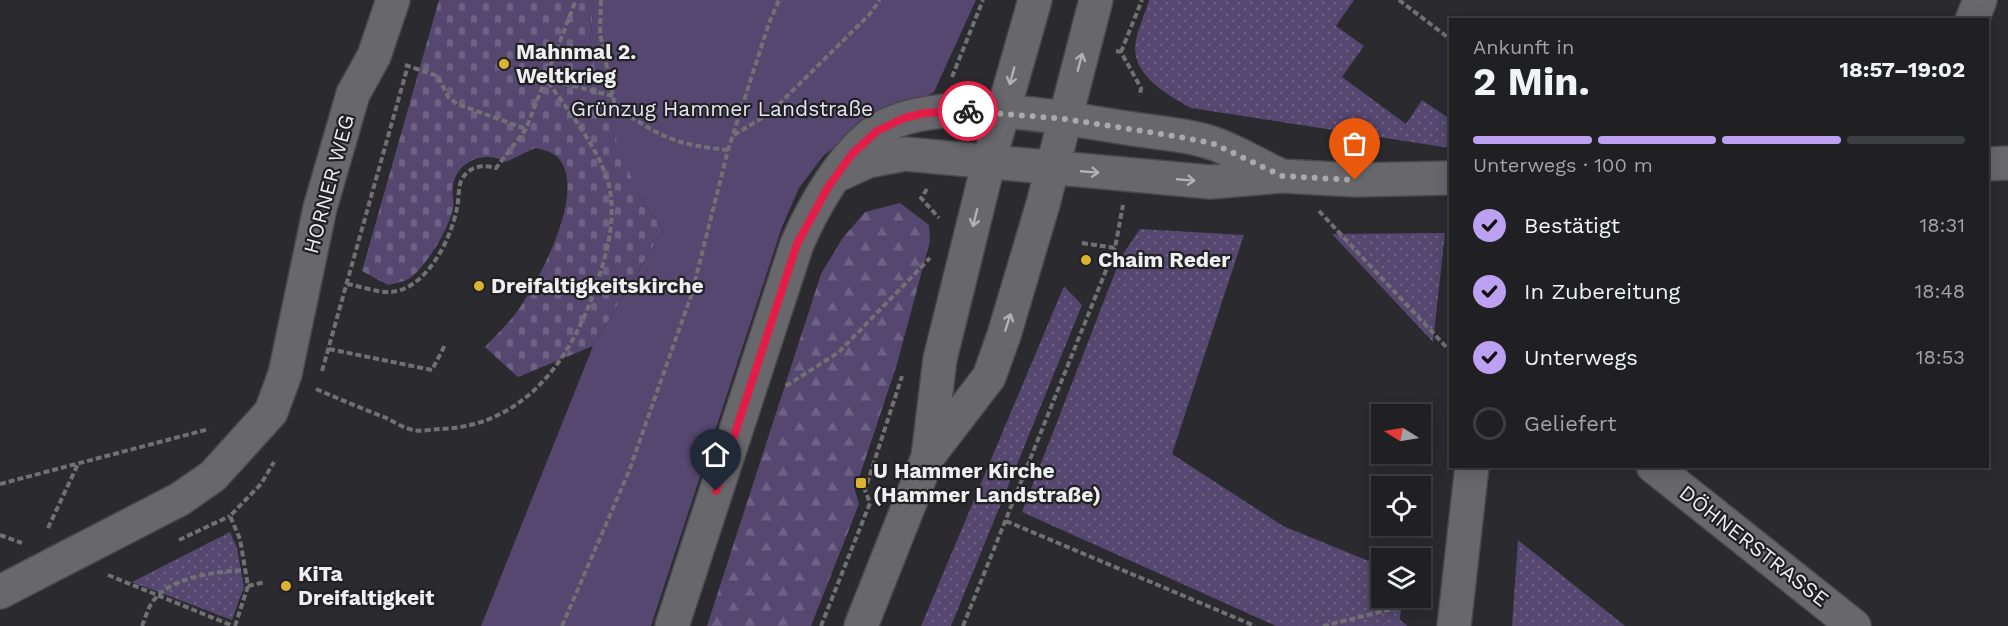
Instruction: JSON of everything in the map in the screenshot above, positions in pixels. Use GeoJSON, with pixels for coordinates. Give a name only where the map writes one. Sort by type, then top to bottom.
{"type":"FeatureCollection","features":[{"type":"Feature","properties":{"kind":"street","name":"HORNER WEG"},"geometry":{"type":"LineString","coordinates":[[0,592],[180,499],[213,476],[271,412],[285,374],[320,208],[353,94],[374,56],[393,0]]}},
{"type":"Feature","properties":{"kind":"street"},"geometry":{"type":"LineString","coordinates":[[861,626],[928,457],[940,359],[989,161],[1035,0]]}},
{"type":"Feature","properties":{"kind":"street"},"geometry":{"type":"LineString","coordinates":[[928,457],[989,377],[1016,300],[1096,0]]}},
{"type":"Feature","properties":{"kind":"street"},"geometry":{"type":"LineString","coordinates":[[1973,18],[1980,0]]}},
{"type":"Feature","properties":{"kind":"street"},"geometry":{"type":"LineString","coordinates":[[672,626],[797,244],[816,205],[852,154],[877,131],[904,118],[944,111],[1003,112],[1065,119],[1212,143],[1282,176]]}},
{"type":"Feature","properties":{"kind":"street"},"geometry":{"type":"LineString","coordinates":[[838,174],[868,161],[891,155],[918,154],[1210,182],[1282,176],[1355,180],[1449,178]]}},
{"type":"Feature","properties":{"kind":"street"},"geometry":{"type":"LineString","coordinates":[[1989,164],[2008,163]]}},
{"type":"Feature","properties":{"kind":"street"},"geometry":{"type":"LineString","coordinates":[[1454,626],[1472,468]]}},
{"type":"Feature","properties":{"kind":"street","name":"DÖHNERSTRASSE"},"geometry":{"type":"LineString","coordinates":[[1656,468],[1854,626]]}},
{"type":"Feature","properties":{"kind":"path"},"geometry":{"type":"LineString","coordinates":[[347,284],[388,292],[407,288],[421,277],[450,233],[461,182],[468,171],[477,167],[496,168],[526,129],[576,0]]}},
{"type":"Feature","properties":{"kind":"path"},"geometry":{"type":"LineString","coordinates":[[601,0],[600,34],[615,106],[653,132],[690,147],[728,150]]}},
{"type":"Feature","properties":{"kind":"path"},"geometry":{"type":"LineString","coordinates":[[562,626],[629,471],[692,293],[728,150],[769,23],[779,0]]}},
{"type":"Feature","properties":{"kind":"path"},"geometry":{"type":"LineString","coordinates":[[733,135],[770,113],[869,15],[880,0]]}},
{"type":"Feature","properties":{"kind":"path"},"geometry":{"type":"LineString","coordinates":[[949,82],[981,6],[981,0]]}},
{"type":"Feature","properties":{"kind":"path"},"geometry":{"type":"LineString","coordinates":[[1121,52],[1142,0]]}},
{"type":"Feature","properties":{"kind":"path"},"geometry":{"type":"LineString","coordinates":[[1399,0],[1449,38]]}},
{"type":"Feature","properties":{"kind":"path"},"geometry":{"type":"LineString","coordinates":[[966,44],[973,44]]}},
{"type":"Feature","properties":{"kind":"path"},"geometry":{"type":"LineString","coordinates":[[1116,51],[1121,52],[1141,87],[1139,100]]}},
{"type":"Feature","properties":{"kind":"path"},"geometry":{"type":"LineString","coordinates":[[374,56],[431,72],[438,76],[448,97],[457,104],[526,129]]}},
{"type":"Feature","properties":{"kind":"path"},"geometry":{"type":"LineString","coordinates":[[546,79],[613,96]]}},
{"type":"Feature","properties":{"kind":"path"},"geometry":{"type":"LineString","coordinates":[[316,389],[414,430],[459,428],[488,421],[533,393],[544,382],[582,327],[604,262],[612,220],[611,195],[604,171],[590,145],[546,79]]}},
{"type":"Feature","properties":{"kind":"path"},"geometry":{"type":"LineString","coordinates":[[929,186],[921,198],[939,217],[940,227]]}},
{"type":"Feature","properties":{"kind":"path"},"geometry":{"type":"LineString","coordinates":[[963,626],[1115,248],[1123,205]]}},
{"type":"Feature","properties":{"kind":"path"},"geometry":{"type":"LineString","coordinates":[[1314,206],[1449,350]]}},
{"type":"Feature","properties":{"kind":"path"},"geometry":{"type":"LineString","coordinates":[[1082,243],[1115,248]]}},
{"type":"Feature","properties":{"kind":"path"},"geometry":{"type":"LineString","coordinates":[[782,388],[839,352],[934,254],[931,266]]}},
{"type":"Feature","properties":{"kind":"path"},"geometry":{"type":"LineString","coordinates":[[329,349],[432,370],[445,345]]}},
{"type":"Feature","properties":{"kind":"path"},"geometry":{"type":"LineString","coordinates":[[821,626],[870,503],[865,490],[904,368]]}},
{"type":"Feature","properties":{"kind":"path"},"geometry":{"type":"LineString","coordinates":[[0,484],[214,427]]}},
{"type":"Feature","properties":{"kind":"path"},"geometry":{"type":"LineString","coordinates":[[44,538],[78,463]]}},
{"type":"Feature","properties":{"kind":"path"},"geometry":{"type":"LineString","coordinates":[[1006,521],[1255,626]]}},
{"type":"Feature","properties":{"kind":"path"},"geometry":{"type":"LineString","coordinates":[[0,535],[29,545]]}},
{"type":"Feature","properties":{"kind":"path"},"geometry":{"type":"LineString","coordinates":[[142,626],[151,605],[158,596],[171,587],[212,572],[246,570]]}},
{"type":"Feature","properties":{"kind":"path"},"geometry":{"type":"LineString","coordinates":[[108,575],[233,626]]}},
{"type":"Feature","properties":{"kind":"path"},"geometry":{"type":"LineString","coordinates":[[248,586],[265,582]]}},
{"type":"Feature","properties":{"kind":"path"},"geometry":{"type":"LineString","coordinates":[[1323,626],[1458,593]]}},
{"type":"Feature","properties":{"kind":"green space"},"geometry":{"type":"Polygon","coordinates":[[[439,0],[594,0],[590,44],[639,196],[663,230],[593,346],[518,377],[485,347],[525,299],[556,238],[567,194],[566,175],[560,160],[555,155],[535,148],[506,162],[483,157],[469,162],[457,173],[454,181],[453,208],[442,236],[416,273],[410,278],[388,285],[362,271],[439,0]]]}},
{"type":"Feature","properties":{"kind":"green space","name":"Grünzug Hammer Landstraße"},"geometry":{"type":"Polygon","coordinates":[[[594,0],[976,0],[934,92],[862,127],[824,155],[799,188],[782,227],[651,626],[481,626],[593,346],[663,230],[639,196],[602,105],[590,44],[594,0]]]}},
{"type":"Feature","properties":{"kind":"green space"},"geometry":{"type":"Polygon","coordinates":[[[1149,0],[1354,0],[1336,26],[1364,46],[1342,77],[1406,124],[1422,100],[1449,118],[1449,148],[1191,108],[1161,89],[1144,73],[1135,52],[1139,30],[1149,0]]]}},
{"type":"Feature","properties":{"kind":"green space"},"geometry":{"type":"Polygon","coordinates":[[[900,203],[929,225],[930,241],[897,364],[855,490],[859,504],[811,626],[707,626],[821,274],[842,239],[865,212],[900,203]]]}},
{"type":"Feature","properties":{"kind":"green space"},"geometry":{"type":"Polygon","coordinates":[[[1140,229],[1244,235],[1172,454],[1283,526],[1371,562],[1371,608],[1401,608],[1400,620],[1408,626],[1276,626],[1022,512],[1121,257],[1140,229]]]}},
{"type":"Feature","properties":{"kind":"green space"},"geometry":{"type":"Polygon","coordinates":[[[1445,233],[1433,342],[1332,234],[1445,233]]]}},
{"type":"Feature","properties":{"kind":"green space"},"geometry":{"type":"Polygon","coordinates":[[[1064,286],[1082,305],[951,626],[921,626],[1064,286]]]}},
{"type":"Feature","properties":{"kind":"green space"},"geometry":{"type":"Polygon","coordinates":[[[230,532],[237,548],[244,587],[232,620],[132,582],[230,532]]]}},
{"type":"Feature","properties":{"kind":"green space"},"geometry":{"type":"Polygon","coordinates":[[[1518,540],[1625,626],[1512,626],[1518,540]]]}},
{"type":"Feature","properties":{"kind":"way so far"},"geometry":{"type":"LineString","coordinates":[[968,111],[1003,112],[1065,119],[1168,135],[1212,143],[1282,176],[1355,180]]}},
{"type":"Feature","properties":{"kind":"place","name":"Mahnmal 2. Weltkrieg"},"geometry":{"type":"Point","coordinates":[504,64]}},
{"type":"Feature","properties":{"kind":"place","name":"Chaim Reder"},"geometry":{"type":"Point","coordinates":[1086,260]}},
{"type":"Feature","properties":{"kind":"place","name":"Dreifaltigkeitskirche"},"geometry":{"type":"Point","coordinates":[479,286]}},
{"type":"Feature","properties":{"kind":"place","name":"U Hammer Kirche (Hammer Landstraße)"},"geometry":{"type":"Point","coordinates":[861,483]}},
{"type":"Feature","properties":{"kind":"place","name":"KiTa Dreifaltigkeit"},"geometry":{"type":"Point","coordinates":[286,586]}},
{"type":"Feature","properties":{"kind":"route"},"geometry":{"type":"LineString","coordinates":[[716,491],[797,244],[816,205],[852,154],[877,131],[904,118],[925,113],[968,111]]}}]}
